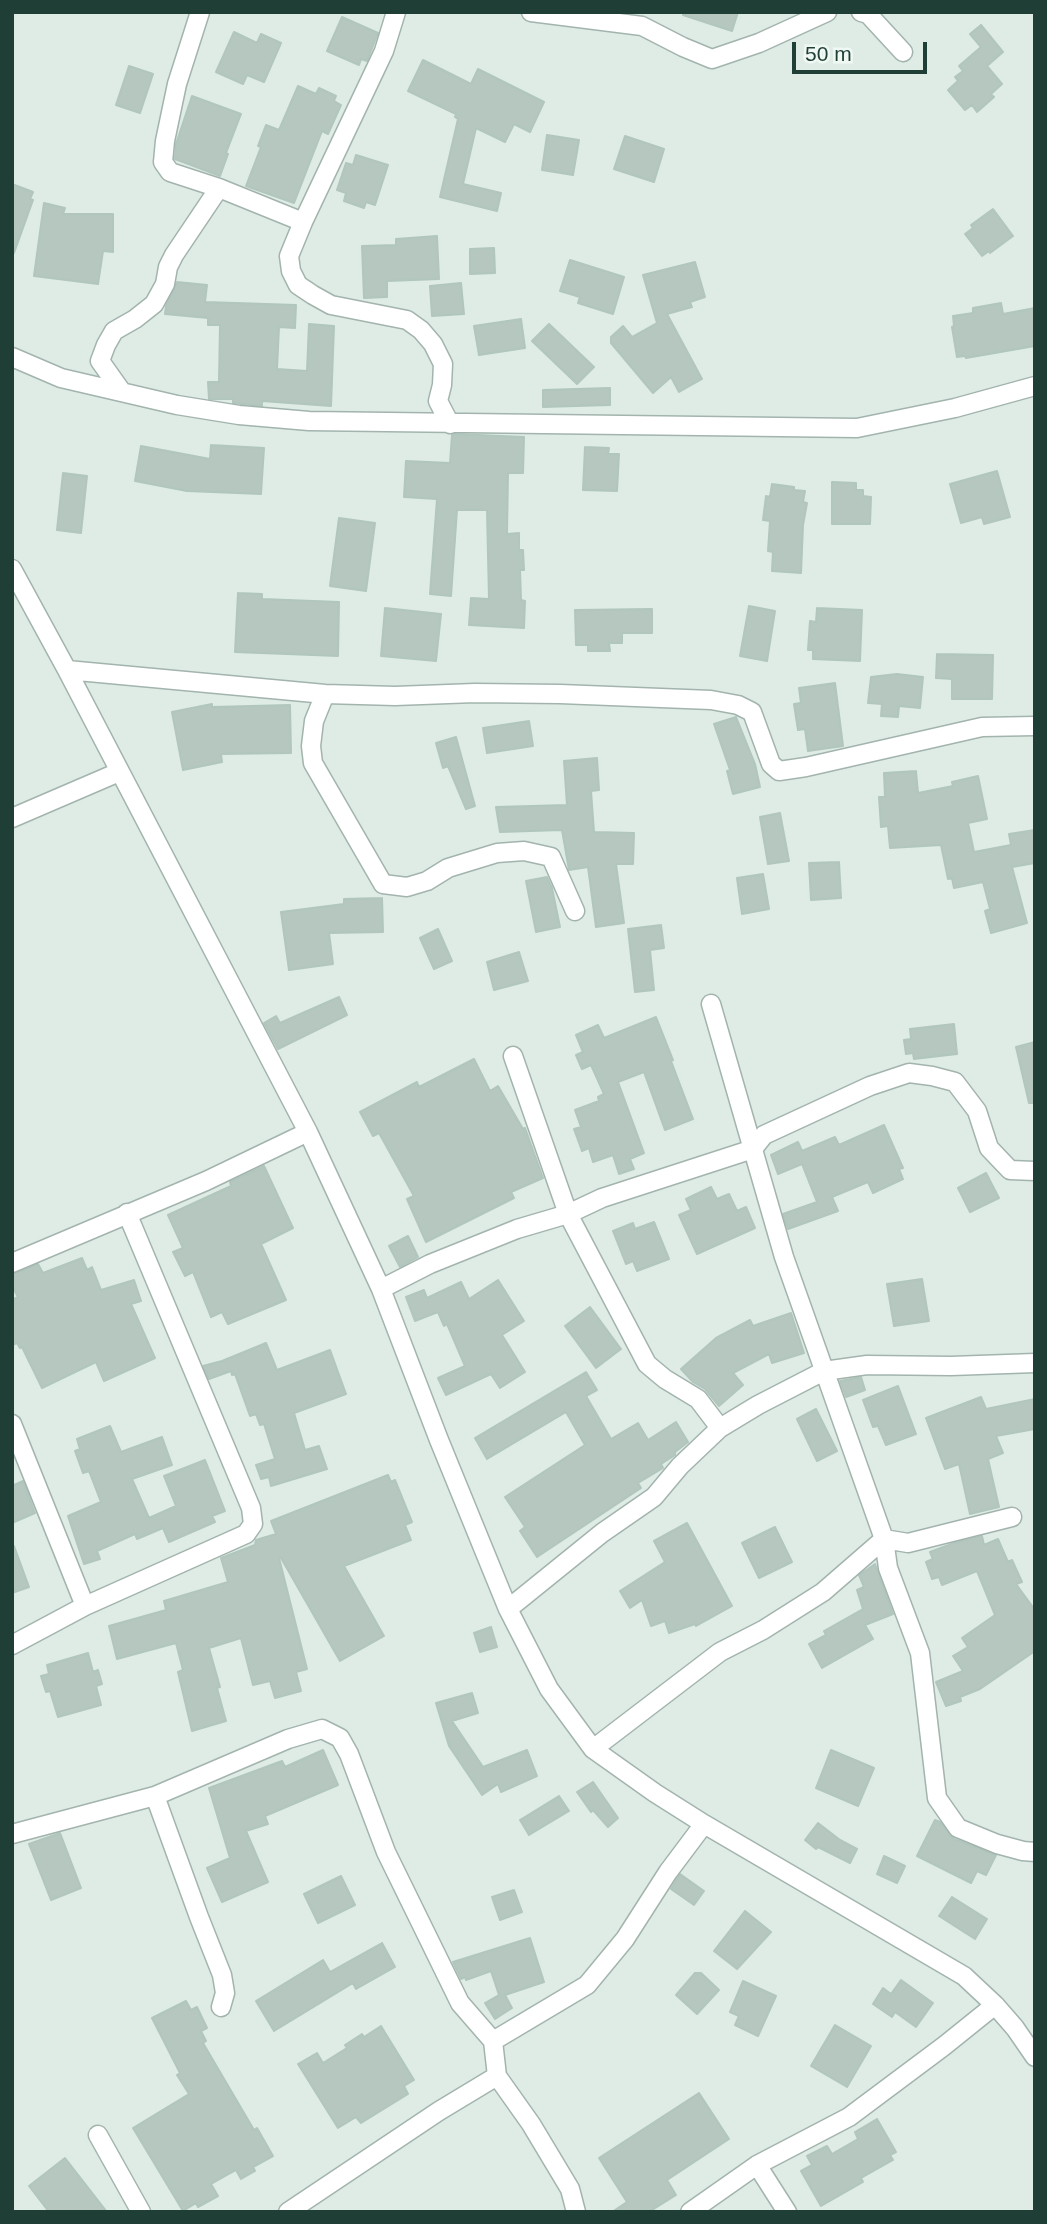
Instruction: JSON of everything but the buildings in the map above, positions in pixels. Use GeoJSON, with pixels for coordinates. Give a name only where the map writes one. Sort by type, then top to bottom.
{"type":"FeatureCollection","features":[{"type":"Feature","properties":{"kind":"street"},"geometry":{"type":"LineString","coordinates":[[200,12],[177,84],[163,162],[170,172],[219,188],[303,222]]}},
{"type":"Feature","properties":{"kind":"street"},"geometry":{"type":"LineString","coordinates":[[396,12],[384,51],[289,256],[291,271],[298,285],[331,305],[407,320],[421,330],[433,344],[443,364],[438,401],[450,424]]}},
{"type":"Feature","properties":{"kind":"street"},"geometry":{"type":"LineString","coordinates":[[531,12],[599,22],[645,19],[683,47],[712,59],[759,43],[827,12]]}},
{"type":"Feature","properties":{"kind":"street"},"geometry":{"type":"LineString","coordinates":[[861,12],[868,14],[903,52]]}},
{"type":"Feature","properties":{"kind":"street"},"geometry":{"type":"LineString","coordinates":[[122,392],[100,361],[106,345],[114,331],[154,304],[165,284],[168,267],[174,255],[219,188]]}},
{"type":"Feature","properties":{"kind":"street"},"geometry":{"type":"LineString","coordinates":[[12,357],[61,378],[177,405],[239,415],[309,421],[858,428],[955,408],[1035,386]]}},
{"type":"Feature","properties":{"kind":"street"},"geometry":{"type":"LineString","coordinates":[[12,569],[18,594],[67,670],[308,1132],[381,1289],[508,1609],[549,1689],[593,1749],[655,1793],[964,1976],[995,2005],[1035,2057]]}},
{"type":"Feature","properties":{"kind":"street"},"geometry":{"type":"LineString","coordinates":[[67,670],[325,694],[560,694],[711,700],[738,705],[752,712],[771,764],[779,771],[982,727],[1035,726]]}},
{"type":"Feature","properties":{"kind":"street"},"geometry":{"type":"LineString","coordinates":[[325,694],[314,721],[311,746],[313,763],[383,884],[407,887],[427,881],[448,868],[497,853],[524,851],[551,857],[575,911]]}},
{"type":"Feature","properties":{"kind":"street"},"geometry":{"type":"LineString","coordinates":[[12,818],[119,772]]}},
{"type":"Feature","properties":{"kind":"street"},"geometry":{"type":"LineString","coordinates":[[711,1004],[784,1257],[884,1539],[888,1568],[920,1653],[937,1798],[958,1828],[997,1844],[1035,1852]]}},
{"type":"Feature","properties":{"kind":"street"},"geometry":{"type":"LineString","coordinates":[[513,1056],[568,1214],[647,1364],[665,1379],[698,1399],[720,1428]]}},
{"type":"Feature","properties":{"kind":"street"},"geometry":{"type":"LineString","coordinates":[[381,1289],[430,1264],[517,1229],[568,1214],[602,1198],[754,1149],[764,1135],[870,1086],[909,1073],[955,1082],[977,1111],[989,1148],[1010,1170],[1035,1171]]}},
{"type":"Feature","properties":{"kind":"street"},"geometry":{"type":"LineString","coordinates":[[12,1264],[206,1181],[308,1132]]}},
{"type":"Feature","properties":{"kind":"street"},"geometry":{"type":"LineString","coordinates":[[12,1645],[85,1606],[246,1534],[253,1524],[251,1508],[127,1213]]}},
{"type":"Feature","properties":{"kind":"street"},"geometry":{"type":"LineString","coordinates":[[508,1609],[602,1533],[654,1497],[680,1466],[720,1428],[824,1371],[867,1365],[1035,1363]]}},
{"type":"Feature","properties":{"kind":"street"},"geometry":{"type":"LineString","coordinates":[[12,1424],[85,1606]]}},
{"type":"Feature","properties":{"kind":"street"},"geometry":{"type":"LineString","coordinates":[[884,1539],[908,1543],[1012,1517]]}},
{"type":"Feature","properties":{"kind":"street"},"geometry":{"type":"LineString","coordinates":[[593,1749],[720,1652],[763,1630],[823,1592],[884,1539]]}},
{"type":"Feature","properties":{"kind":"street"},"geometry":{"type":"LineString","coordinates":[[12,1834],[155,1796],[288,1739],[321,1729],[340,1738],[349,1754],[386,1852],[460,2003],[493,2041],[497,2076],[531,2124],[570,2189],[576,2212]]}},
{"type":"Feature","properties":{"kind":"street"},"geometry":{"type":"LineString","coordinates":[[155,1796],[222,1975],[225,1993],[221,2007]]}},
{"type":"Feature","properties":{"kind":"street"},"geometry":{"type":"LineString","coordinates":[[493,2041],[587,1984],[625,1939],[668,1872],[704,1824]]}},
{"type":"Feature","properties":{"kind":"street"},"geometry":{"type":"LineString","coordinates":[[690,2212],[757,2165],[849,2117],[995,2005]]}},
{"type":"Feature","properties":{"kind":"street"},"geometry":{"type":"LineString","coordinates":[[288,2212],[439,2111],[497,2076]]}},
{"type":"Feature","properties":{"kind":"street"},"geometry":{"type":"LineString","coordinates":[[98,2135],[141,2212]]}},
{"type":"Feature","properties":{"kind":"street"},"geometry":{"type":"LineString","coordinates":[[757,2165],[787,2212]]}}]}
